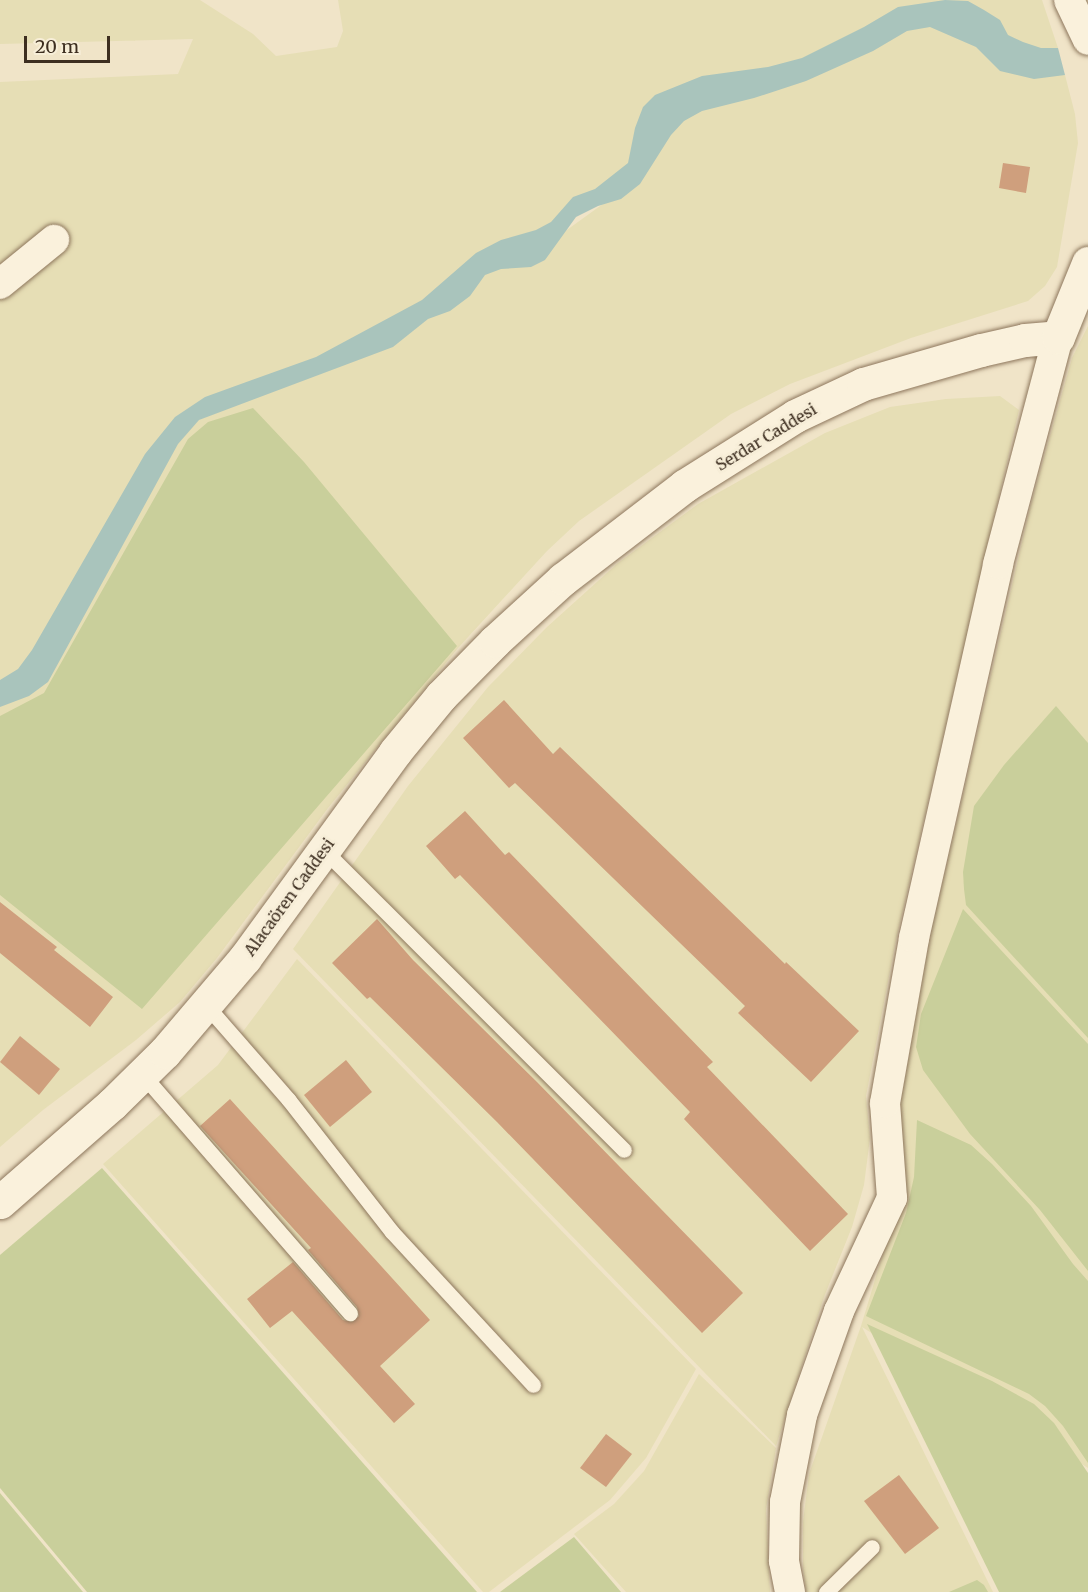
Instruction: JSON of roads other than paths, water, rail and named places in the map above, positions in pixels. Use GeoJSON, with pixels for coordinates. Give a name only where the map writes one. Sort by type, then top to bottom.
{"type":"FeatureCollection","features":[{"type":"Feature","properties":{"kind":"street"},"geometry":{"type":"LineString","coordinates":[[1069,0],[1088,40]]}},
{"type":"Feature","properties":{"kind":"street"},"geometry":{"type":"LineString","coordinates":[[0,284],[54,240]]}},
{"type":"Feature","properties":{"kind":"street"},"geometry":{"type":"LineString","coordinates":[[790,1592],[784,1560],[785,1502],[802,1415],[839,1311],[892,1198],[885,1103],[914,938],[998,564],[1058,337],[1088,263]]}},
{"type":"Feature","properties":{"kind":"street","name":"Serdar Caddesi"},"geometry":{"type":"LineString","coordinates":[[563,579],[684,486],[795,416],[863,384],[981,350],[1025,340],[1058,337]]}},
{"type":"Feature","properties":{"kind":"street","name":"Alacaören Caddesi"},"geometry":{"type":"LineString","coordinates":[[0,1202],[142,1074],[206,1005],[290,899],[395,752],[441,696],[495,641],[563,579]]}},
{"type":"Feature","properties":{"kind":"lane"},"geometry":{"type":"LineString","coordinates":[[324,850],[624,1150]]}},
{"type":"Feature","properties":{"kind":"lane"},"geometry":{"type":"LineString","coordinates":[[206,1005],[288,1099],[392,1232],[533,1385]]}},
{"type":"Feature","properties":{"kind":"lane"},"geometry":{"type":"LineString","coordinates":[[142,1074],[350,1313]]}},
{"type":"Feature","properties":{"kind":"lane"},"geometry":{"type":"LineString","coordinates":[[826,1592],[872,1547]]}},
{"type":"Feature","properties":{"kind":"water"},"geometry":{"type":"Polygon","coordinates":[[[945,0],[968,1],[1000,20],[1008,35],[1023,42],[1041,48],[1058,48],[1065,75],[1034,79],[1000,71],[976,47],[930,27],[907,31],[873,51],[806,81],[754,98],[702,111],[684,121],[671,135],[640,184],[621,199],[598,206],[576,217],[545,260],[531,267],[501,269],[485,275],[470,296],[450,311],[428,319],[393,347],[199,420],[178,444],[48,682],[29,696],[0,707],[0,680],[18,669],[32,650],[145,454],[175,417],[205,397],[316,357],[422,300],[476,253],[501,240],[536,230],[551,222],[573,197],[595,189],[628,163],[635,128],[643,107],[655,95],[702,76],[768,67],[802,58],[898,7],[945,0]]]}}]}
